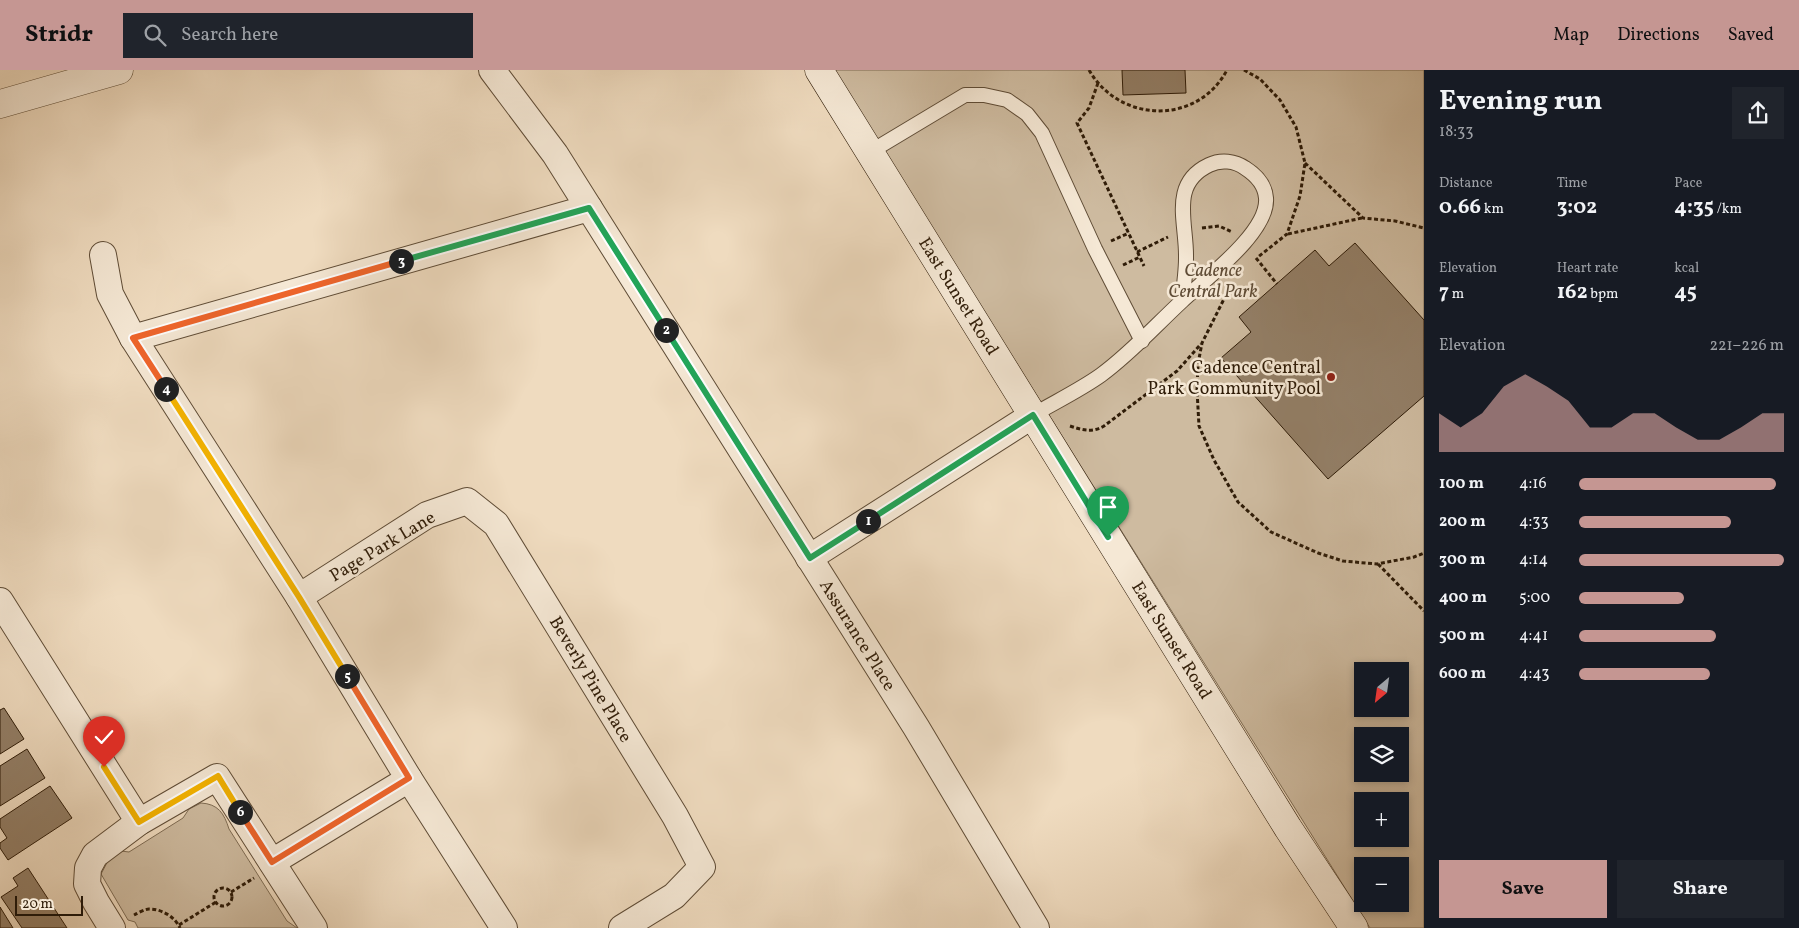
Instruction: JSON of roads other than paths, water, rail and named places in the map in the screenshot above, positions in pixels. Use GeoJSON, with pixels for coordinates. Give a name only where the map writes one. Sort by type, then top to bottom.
{"type":"FeatureCollection","features":[{"type":"Feature","properties":{"kind":"main road"},"geometry":{"type":"LineString","coordinates":[[0,104],[119,70]]}},
{"type":"Feature","properties":{"kind":"main road","name":"East Sunset Road"},"geometry":{"type":"LineString","coordinates":[[819,70],[1283,820],[1354,928]]}},
{"type":"Feature","properties":{"kind":"street","name":"Assurance Place"},"geometry":{"type":"LineString","coordinates":[[492,70],[555,154],[916,727],[1036,928]]}},
{"type":"Feature","properties":{"kind":"street"},"geometry":{"type":"LineString","coordinates":[[133,338],[589,208]]}},
{"type":"Feature","properties":{"kind":"street"},"geometry":{"type":"LineString","coordinates":[[103,255],[110,294],[133,338],[299,597],[409,778],[504,928]]}},
{"type":"Feature","properties":{"kind":"street"},"geometry":{"type":"LineString","coordinates":[[810,558],[1033,415]]}},
{"type":"Feature","properties":{"kind":"street","name":"Page Park Lane"},"geometry":{"type":"LineString","coordinates":[[299,597],[427,515],[468,502]]}},
{"type":"Feature","properties":{"kind":"street","name":"Beverly Pine Place"},"geometry":{"type":"LineString","coordinates":[[468,502],[496,524],[675,816],[702,867],[674,896],[622,928]]}},
{"type":"Feature","properties":{"kind":"street"},"geometry":{"type":"LineString","coordinates":[[0,601],[139,822]]}},
{"type":"Feature","properties":{"kind":"street"},"geometry":{"type":"LineString","coordinates":[[123,921],[96,902],[87,884],[88,868],[95,855],[139,822],[218,776],[264,870],[314,928]]}},
{"type":"Feature","properties":{"kind":"street"},"geometry":{"type":"LineString","coordinates":[[264,870],[409,778]]}},
{"type":"Feature","properties":{"kind":"lane"},"geometry":{"type":"LineString","coordinates":[[870,152],[965,95],[984,95],[1007,100],[1027,114],[1042,133],[1095,249],[1142,341]]}},
{"type":"Feature","properties":{"kind":"lane"},"geometry":{"type":"LineString","coordinates":[[1033,415],[1100,376],[1142,341],[1182,300],[1228,259],[1249,237],[1261,219],[1266,199],[1261,181],[1244,167],[1230,161],[1212,163],[1195,172],[1186,186],[1182,205],[1186,232],[1186,259],[1182,300]]}},
{"type":"Feature","properties":{"kind":"place","name":"Cadence Central Park Community Pool"},"geometry":{"type":"Point","coordinates":[1331,377]}},
{"type":"Feature","properties":{"kind":"park label","name":"Cadence Central Park"},"geometry":{"type":"Point","coordinates":[1213,280]}}]}
